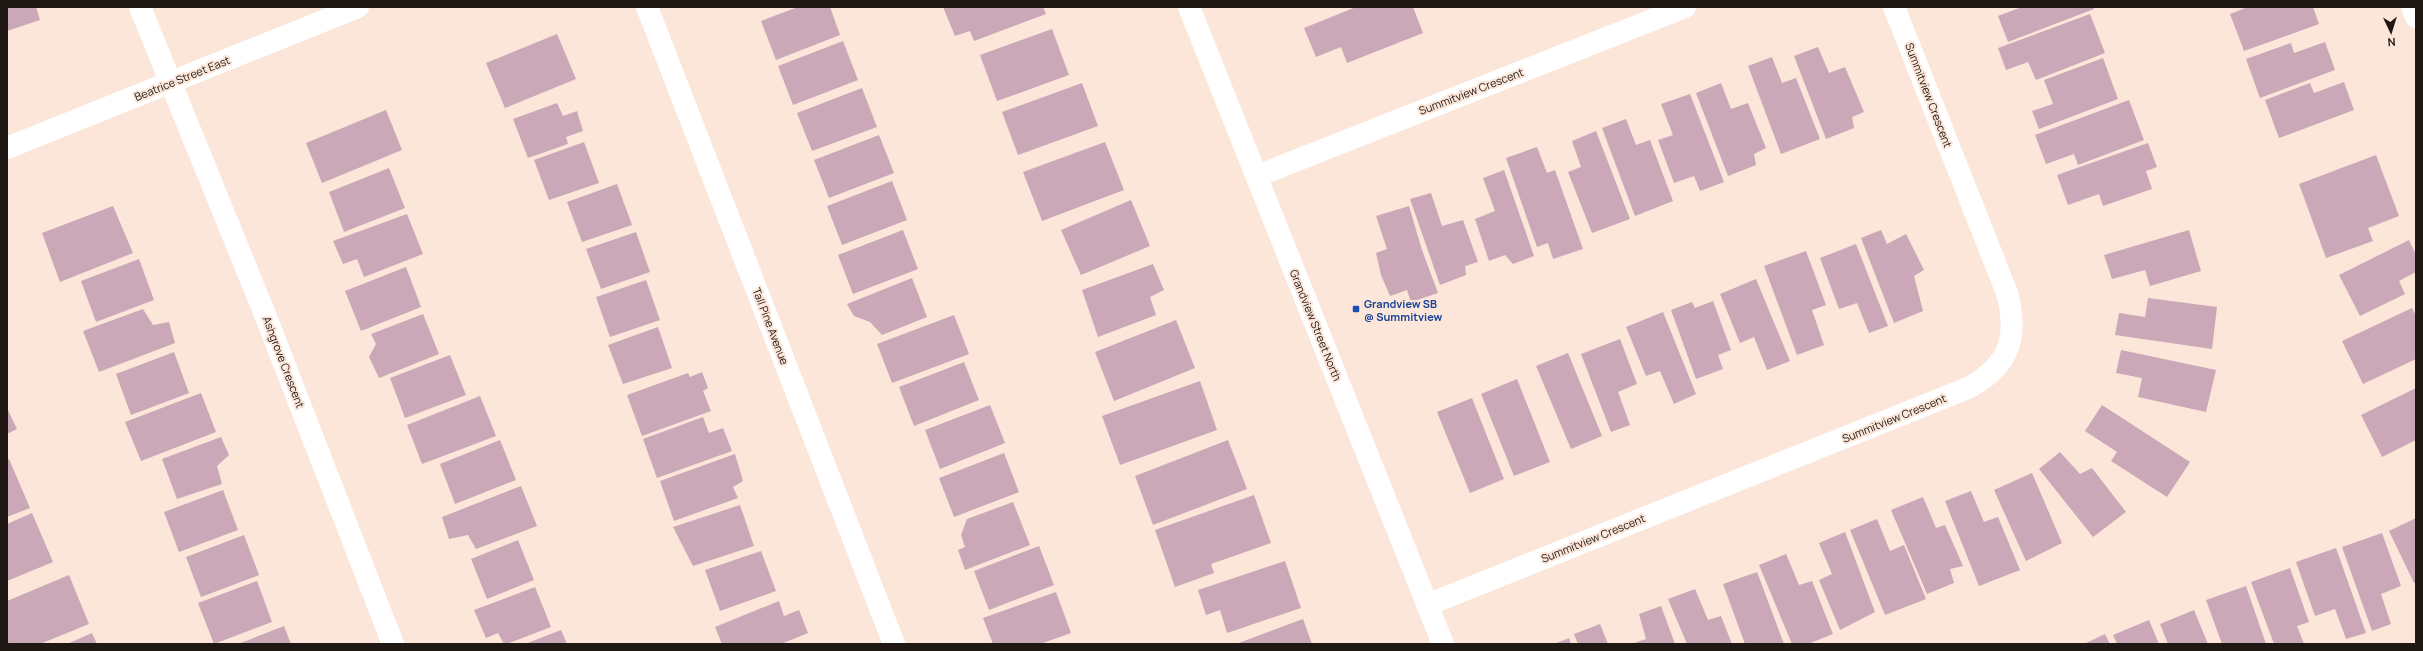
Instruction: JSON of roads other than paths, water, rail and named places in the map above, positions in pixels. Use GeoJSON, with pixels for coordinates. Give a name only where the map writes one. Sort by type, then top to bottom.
{"type":"FeatureCollection","features":[{"type":"Feature","properties":{"kind":"street","name":"Ashgrove Crescent"},"geometry":{"type":"LineString","coordinates":[[140,7],[169,83],[264,312],[393,644]]}},
{"type":"Feature","properties":{"kind":"street","name":"Beatrice Street East"},"geometry":{"type":"LineString","coordinates":[[7,148],[358,7]]}},
{"type":"Feature","properties":{"kind":"street","name":"Tall Pine Avenue"},"geometry":{"type":"LineString","coordinates":[[647,7],[894,644]]}},
{"type":"Feature","properties":{"kind":"street","name":"Grandview Street North"},"geometry":{"type":"LineString","coordinates":[[1189,7],[1443,644]]}},
{"type":"Feature","properties":{"kind":"street","name":"Summitview Crescent"},"geometry":{"type":"LineString","coordinates":[[1257,176],[1685,7]]}},
{"type":"Feature","properties":{"kind":"street","name":"Summitview Crescent"},"geometry":{"type":"LineString","coordinates":[[1427,605],[1968,388],[1991,374],[2001,363],[2008,350],[2012,330],[2011,308],[2007,294],[1894,7]]}},
{"type":"Feature","properties":{"kind":"street"},"geometry":{"type":"LineString","coordinates":[[2412,7],[2416,16]]}},
{"type":"Feature","properties":{"kind":"place","name":"Grandview SB @ Summitview"},"geometry":{"type":"Point","coordinates":[1356,309]}}]}
